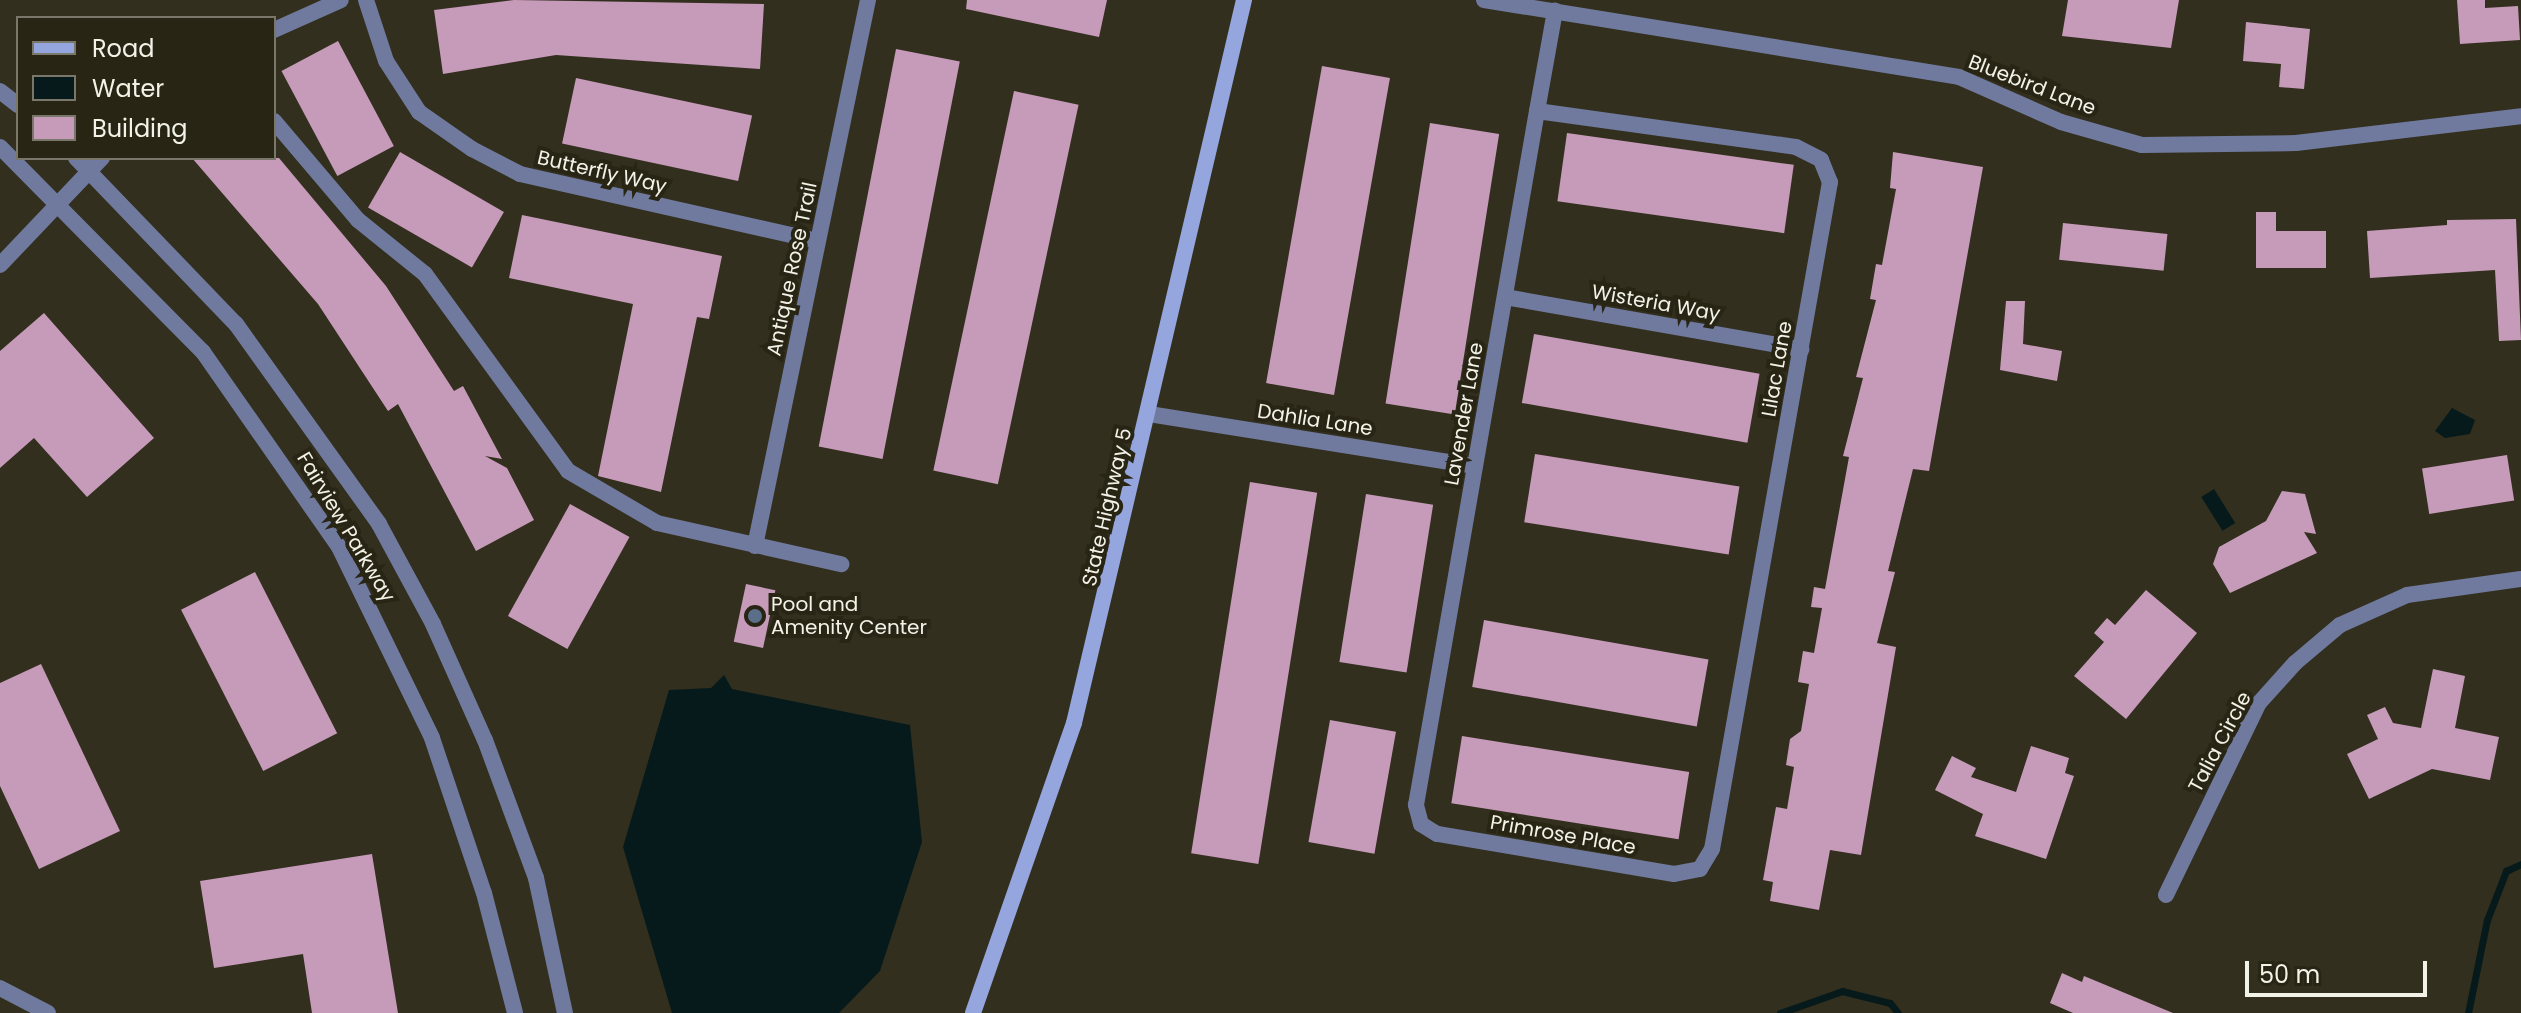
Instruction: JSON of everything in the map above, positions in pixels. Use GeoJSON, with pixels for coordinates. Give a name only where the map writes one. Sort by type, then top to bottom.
{"type":"FeatureCollection","features":[{"type":"Feature","properties":{"kind":"main road","name":"State Highway 5"},"geometry":{"type":"LineString","coordinates":[[973,1013],[1074,723],[1244,0]]}},
{"type":"Feature","properties":{"kind":"street"},"geometry":{"type":"LineString","coordinates":[[276,29],[341,0]]}},
{"type":"Feature","properties":{"kind":"street","name":"Butterfly Way"},"geometry":{"type":"LineString","coordinates":[[366,0],[386,61],[419,112],[472,149],[520,174],[818,241]]}},
{"type":"Feature","properties":{"kind":"street","name":"Antique Rose Trail"},"geometry":{"type":"LineString","coordinates":[[755,546],[868,0]]}},
{"type":"Feature","properties":{"kind":"street","name":"Bluebird Lane"},"geometry":{"type":"LineString","coordinates":[[1484,0],[1959,77],[2061,122],[2142,145],[2296,143],[2521,116]]}},
{"type":"Feature","properties":{"kind":"street","name":"Lavender Lane"},"geometry":{"type":"LineString","coordinates":[[1421,824],[1416,805],[1555,11]]}},
{"type":"Feature","properties":{"kind":"street"},"geometry":{"type":"LineString","coordinates":[[0,91],[16,103]]}},
{"type":"Feature","properties":{"kind":"street","name":"Lilac Lane"},"geometry":{"type":"LineString","coordinates":[[1537,111],[1796,147],[1821,160],[1830,182],[1712,849],[1700,869]]}},
{"type":"Feature","properties":{"kind":"street"},"geometry":{"type":"LineString","coordinates":[[276,123],[358,220],[425,274],[568,471],[657,523],[841,564]]}},
{"type":"Feature","properties":{"kind":"street","name":"Fairview Parkway"},"geometry":{"type":"LineString","coordinates":[[0,147],[203,352],[339,547],[432,738],[484,893],[515,1013]]}},
{"type":"Feature","properties":{"kind":"street","name":"Fairview Parkway"},"geometry":{"type":"LineString","coordinates":[[78,160],[236,324],[379,524],[433,624],[485,740],[536,878],[565,1013]]}},
{"type":"Feature","properties":{"kind":"street"},"geometry":{"type":"LineString","coordinates":[[0,265],[100,160]]}},
{"type":"Feature","properties":{"kind":"street","name":"Wisteria Way"},"geometry":{"type":"LineString","coordinates":[[1505,297],[1801,349]]}},
{"type":"Feature","properties":{"kind":"street","name":"Dahlia Lane"},"geometry":{"type":"LineString","coordinates":[[1149,414],[1475,466]]}},
{"type":"Feature","properties":{"kind":"street","name":"Talia Circle"},"geometry":{"type":"LineString","coordinates":[[2166,895],[2259,703],[2295,663],[2340,625],[2407,595],[2521,579]]}},
{"type":"Feature","properties":{"kind":"street","name":"Primrose Place"},"geometry":{"type":"LineString","coordinates":[[1421,824],[1437,834],[1674,874],[1700,869]]}},
{"type":"Feature","properties":{"kind":"street"},"geometry":{"type":"LineString","coordinates":[[0,988],[48,1013]]}},
{"type":"Feature","properties":{"kind":"water"},"geometry":{"type":"Polygon","coordinates":[[[2452,408],[2475,420],[2470,434],[2445,438],[2435,431],[2452,408]]]}},
{"type":"Feature","properties":{"kind":"water"},"geometry":{"type":"Polygon","coordinates":[[[2214,489],[2235,523],[2222,531],[2201,497],[2214,489]]]}},
{"type":"Feature","properties":{"kind":"water"},"geometry":{"type":"Polygon","coordinates":[[[724,675],[732,689],[910,725],[922,842],[880,971],[839,1013],[672,1013],[623,847],[669,690],[711,688],[724,675]]]}},
{"type":"Feature","properties":{"kind":"building"},"geometry":{"type":"Polygon","coordinates":[[[514,0],[764,4],[760,69],[556,55],[443,74],[434,10],[514,0]]]}},
{"type":"Feature","properties":{"kind":"building"},"geometry":{"type":"Polygon","coordinates":[[[967,0],[1107,0],[1099,37],[966,9],[967,0]]]}},
{"type":"Feature","properties":{"kind":"building"},"geometry":{"type":"Polygon","coordinates":[[[2068,0],[2179,0],[2171,48],[2062,36],[2068,0]]]}},
{"type":"Feature","properties":{"kind":"building"},"geometry":{"type":"Polygon","coordinates":[[[2457,0],[2485,0],[2485,8],[2518,6],[2520,40],[2460,44],[2457,0]]]}},
{"type":"Feature","properties":{"kind":"building"},"geometry":{"type":"Polygon","coordinates":[[[2246,22],[2310,29],[2304,89],[2279,87],[2281,64],[2243,61],[2246,22]]]}},
{"type":"Feature","properties":{"kind":"building"},"geometry":{"type":"Polygon","coordinates":[[[338,41],[394,146],[337,176],[281,71],[338,41]]]}},
{"type":"Feature","properties":{"kind":"building"},"geometry":{"type":"Polygon","coordinates":[[[896,49],[960,61],[883,459],[819,447],[896,49]]]}},
{"type":"Feature","properties":{"kind":"building"},"geometry":{"type":"Polygon","coordinates":[[[1322,66],[1390,78],[1334,395],[1266,383],[1322,66]]]}},
{"type":"Feature","properties":{"kind":"building"},"geometry":{"type":"Polygon","coordinates":[[[576,78],[752,115],[738,181],[562,144],[576,78]]]}},
{"type":"Feature","properties":{"kind":"building"},"geometry":{"type":"Polygon","coordinates":[[[1014,91],[1079,105],[998,484],[933,471],[1014,91]]]}},
{"type":"Feature","properties":{"kind":"building"},"geometry":{"type":"Polygon","coordinates":[[[1430,123],[1499,134],[1455,414],[1386,404],[1430,123]]]}},
{"type":"Feature","properties":{"kind":"building"},"geometry":{"type":"Polygon","coordinates":[[[1567,133],[1794,165],[1784,233],[1557,201],[1567,133]]]}},
{"type":"Feature","properties":{"kind":"building"},"geometry":{"type":"Polygon","coordinates":[[[400,152],[504,212],[472,267],[368,207],[400,152]]]}},
{"type":"Feature","properties":{"kind":"building"},"geometry":{"type":"Polygon","coordinates":[[[1893,152],[1983,167],[1929,471],[1913,469],[1888,571],[1895,572],[1877,643],[1896,647],[1861,855],[1830,850],[1819,910],[1770,901],[1773,882],[1763,880],[1776,807],[1787,809],[1794,767],[1786,765],[1790,739],[1801,731],[1809,684],[1798,682],[1803,651],[1814,653],[1822,608],[1811,607],[1814,587],[1825,589],[1849,457],[1843,456],[1863,378],[1856,377],[1876,300],[1870,299],[1876,264],[1882,265],[1896,189],[1890,188],[1893,152]]]}},
{"type":"Feature","properties":{"kind":"building"},"geometry":{"type":"Polygon","coordinates":[[[279,158],[386,286],[454,391],[463,386],[502,459],[485,456],[507,468],[534,520],[476,551],[398,404],[388,411],[318,304],[194,160],[279,158]]]}},
{"type":"Feature","properties":{"kind":"building"},"geometry":{"type":"Polygon","coordinates":[[[2256,212],[2276,212],[2276,231],[2326,231],[2326,268],[2256,268],[2256,212]]]}},
{"type":"Feature","properties":{"kind":"building"},"geometry":{"type":"Polygon","coordinates":[[[522,215],[722,256],[709,319],[697,317],[661,492],[598,476],[633,304],[509,278],[522,215]]]}},
{"type":"Feature","properties":{"kind":"building"},"geometry":{"type":"Polygon","coordinates":[[[2516,219],[2521,340],[2499,341],[2495,270],[2370,278],[2367,231],[2447,225],[2447,220],[2516,219]]]}},
{"type":"Feature","properties":{"kind":"building"},"geometry":{"type":"Polygon","coordinates":[[[2063,223],[2167,234],[2164,271],[2059,260],[2063,223]]]}},
{"type":"Feature","properties":{"kind":"building"},"geometry":{"type":"Polygon","coordinates":[[[2006,301],[2025,301],[2023,344],[2062,351],[2057,381],[2000,370],[2006,301]]]}},
{"type":"Feature","properties":{"kind":"building"},"geometry":{"type":"Polygon","coordinates":[[[44,313],[154,438],[87,497],[34,438],[0,468],[0,351],[44,313]]]}},
{"type":"Feature","properties":{"kind":"building"},"geometry":{"type":"Polygon","coordinates":[[[1534,334],[1760,374],[1747,443],[1522,403],[1534,334]]]}},
{"type":"Feature","properties":{"kind":"building"},"geometry":{"type":"Polygon","coordinates":[[[1535,454],[1739,486],[1729,555],[1524,522],[1535,454]]]}},
{"type":"Feature","properties":{"kind":"building"},"geometry":{"type":"Polygon","coordinates":[[[2507,455],[2514,500],[2429,514],[2422,468],[2507,455]]]}},
{"type":"Feature","properties":{"kind":"building"},"geometry":{"type":"Polygon","coordinates":[[[1250,482],[1317,493],[1258,864],[1191,853],[1250,482]]]}},
{"type":"Feature","properties":{"kind":"building"},"geometry":{"type":"Polygon","coordinates":[[[2282,491],[2305,494],[2316,534],[2304,532],[2317,553],[2230,593],[2213,564],[2219,547],[2266,521],[2282,491]]]}},
{"type":"Feature","properties":{"kind":"building"},"geometry":{"type":"Polygon","coordinates":[[[1366,494],[1433,505],[1407,673],[1339,662],[1366,494]]]}},
{"type":"Feature","properties":{"kind":"building"},"geometry":{"type":"Polygon","coordinates":[[[570,504],[629,537],[567,649],[508,616],[570,504]]]}},
{"type":"Feature","properties":{"kind":"building"},"geometry":{"type":"Polygon","coordinates":[[[255,572],[337,733],[263,771],[181,610],[255,572]]]}},
{"type":"Feature","properties":{"kind":"building","name":"Pool and Amenity Center"},"geometry":{"type":"Polygon","coordinates":[[[746,584],[775,590],[763,648],[734,642],[746,584]]]}},
{"type":"Feature","properties":{"kind":"building"},"geometry":{"type":"Polygon","coordinates":[[[2146,590],[2197,633],[2126,719],[2074,676],[2104,642],[2094,633],[2107,618],[2115,625],[2146,590]]]}},
{"type":"Feature","properties":{"kind":"building"},"geometry":{"type":"Polygon","coordinates":[[[1484,620],[1709,660],[1697,727],[1472,687],[1484,620]]]}},
{"type":"Feature","properties":{"kind":"building"},"geometry":{"type":"Polygon","coordinates":[[[41,664],[120,831],[39,869],[0,786],[0,683],[41,664]]]}},
{"type":"Feature","properties":{"kind":"building"},"geometry":{"type":"Polygon","coordinates":[[[2433,669],[2465,676],[2455,728],[2499,737],[2490,780],[2432,769],[2369,799],[2347,754],[2378,739],[2367,715],[2385,707],[2393,723],[2421,728],[2433,669]]]}},
{"type":"Feature","properties":{"kind":"building"},"geometry":{"type":"Polygon","coordinates":[[[1330,720],[1396,732],[1374,854],[1308,842],[1330,720]]]}},
{"type":"Feature","properties":{"kind":"building"},"geometry":{"type":"Polygon","coordinates":[[[1462,736],[1689,772],[1679,839],[1451,803],[1462,736]]]}},
{"type":"Feature","properties":{"kind":"building"},"geometry":{"type":"Polygon","coordinates":[[[2031,746],[2069,758],[2065,773],[2074,776],[2046,859],[1975,836],[1983,814],[1935,790],[1952,756],[1976,768],[1971,777],[2016,792],[2031,746]]]}},
{"type":"Feature","properties":{"kind":"building"},"geometry":{"type":"Polygon","coordinates":[[[372,854],[398,1013],[312,1013],[303,954],[214,968],[200,881],[372,854]]]}},
{"type":"Feature","properties":{"kind":"building"},"geometry":{"type":"Polygon","coordinates":[[[2062,973],[2082,982],[2084,976],[2173,1013],[2073,1013],[2050,1003],[2062,973]]]}},
{"type":"Feature","properties":{"kind":"waterway"},"geometry":{"type":"LineString","coordinates":[[2468,1013],[2487,920],[2506,871],[2521,864]]}},
{"type":"Feature","properties":{"kind":"waterway"},"geometry":{"type":"LineString","coordinates":[[1780,1013],[1842,991],[1890,1003],[1898,1013]]}},
{"type":"Feature","properties":{"kind":"place","name":"Pool and Amenity Center"},"geometry":{"type":"Point","coordinates":[755,616]}}]}
